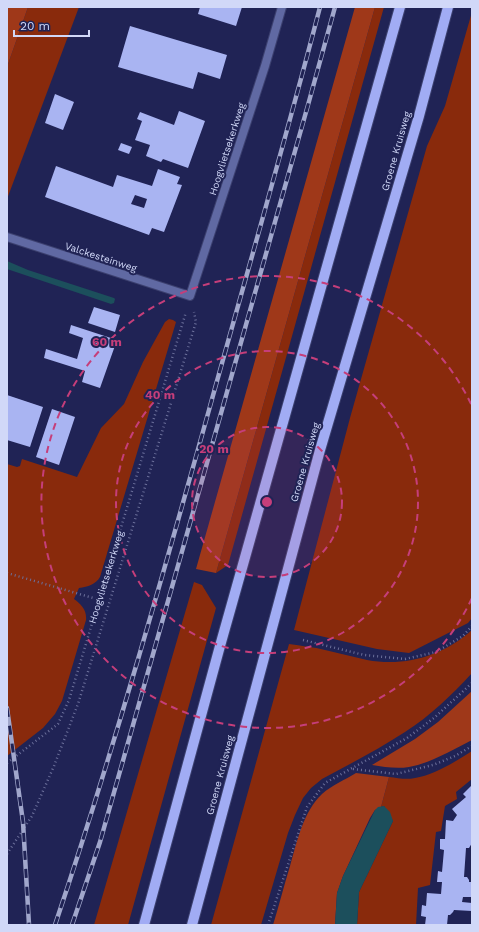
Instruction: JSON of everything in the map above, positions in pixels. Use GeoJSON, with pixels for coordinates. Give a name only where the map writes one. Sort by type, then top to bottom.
{"type":"FeatureCollection","features":[{"type":"Feature","properties":{"kind":"main road"},"geometry":{"type":"LineString","coordinates":[[144,925],[222,639],[400,7]]}},
{"type":"Feature","properties":{"kind":"main road","name":"Groene Kruisweg"},"geometry":{"type":"LineString","coordinates":[[192,925],[320,450],[420,116],[448,7]]}},
{"type":"Feature","properties":{"kind":"street","name":"Hoogvlietsekerkweg"},"geometry":{"type":"LineString","coordinates":[[190,296],[265,66],[282,7]]}},
{"type":"Feature","properties":{"kind":"street","name":"Valckesteinweg"},"geometry":{"type":"LineString","coordinates":[[7,237],[190,296]]}},
{"type":"Feature","properties":{"kind":"path","name":"Hoogvlietsekerkweg"},"geometry":{"type":"LineString","coordinates":[[7,763],[58,724],[69,700],[182,328],[190,296]]}},
{"type":"Feature","properties":{"kind":"path","name":"Hoogvlietsekerkweg"},"geometry":{"type":"LineString","coordinates":[[7,854],[32,816],[54,766],[78,704],[196,322],[190,296]]}},
{"type":"Feature","properties":{"kind":"path"},"geometry":{"type":"LineString","coordinates":[[7,573],[100,600]]}},
{"type":"Feature","properties":{"kind":"path"},"geometry":{"type":"LineString","coordinates":[[303,640],[364,655],[405,659],[436,652],[463,636],[472,626]]}},
{"type":"Feature","properties":{"kind":"path"},"geometry":{"type":"LineString","coordinates":[[268,925],[307,807],[325,783],[407,738],[434,718],[472,683]]}},
{"type":"Feature","properties":{"kind":"path"},"geometry":{"type":"LineString","coordinates":[[352,769],[396,774],[433,765],[456,756],[472,746]]}},
{"type":"Feature","properties":{"kind":"shaded area"},"geometry":{"type":"Polygon","coordinates":[[[7,7],[28,7],[7,67],[7,7]]]}},
{"type":"Feature","properties":{"kind":"shaded area"},"geometry":{"type":"Polygon","coordinates":[[[28,7],[79,7],[7,199],[7,67],[28,7]]]}},
{"type":"Feature","properties":{"kind":"shaded area"},"geometry":{"type":"Polygon","coordinates":[[[355,7],[375,7],[216,573],[196,569],[355,7]]]}},
{"type":"Feature","properties":{"kind":"shaded area"},"geometry":{"type":"Polygon","coordinates":[[[375,7],[384,7],[228,565],[216,573],[375,7]]]}},
{"type":"Feature","properties":{"kind":"shaded area"},"geometry":{"type":"Polygon","coordinates":[[[472,12],[472,618],[468,623],[409,653],[377,649],[294,630],[350,418],[427,146],[445,106],[472,12]]]}},
{"type":"Feature","properties":{"kind":"shaded area"},"geometry":{"type":"Polygon","coordinates":[[[169,319],[176,322],[100,577],[91,585],[79,588],[74,599],[86,613],[86,620],[62,701],[55,714],[43,728],[7,756],[7,464],[17,467],[20,466],[22,459],[77,477],[101,428],[124,404],[143,362],[165,322],[169,319]]]}},
{"type":"Feature","properties":{"kind":"shaded area"},"geometry":{"type":"Polygon","coordinates":[[[194,582],[202,585],[216,608],[128,925],[94,925],[194,582]]]}},
{"type":"Feature","properties":{"kind":"shaded area"},"geometry":{"type":"Polygon","coordinates":[[[472,630],[472,673],[457,689],[414,726],[375,750],[322,779],[311,788],[303,798],[288,833],[261,925],[211,925],[289,644],[321,649],[367,660],[395,662],[436,653],[449,647],[472,630]]]}},
{"type":"Feature","properties":{"kind":"shaded area"},"geometry":{"type":"Polygon","coordinates":[[[472,691],[472,740],[441,756],[409,767],[400,768],[372,765],[415,739],[438,722],[472,691]]]}},
{"type":"Feature","properties":{"kind":"shaded area"},"geometry":{"type":"Polygon","coordinates":[[[472,751],[472,779],[456,792],[457,799],[445,806],[441,831],[436,832],[430,885],[418,888],[416,925],[357,925],[359,892],[393,821],[384,806],[381,807],[389,777],[408,779],[430,774],[444,768],[472,751]]]}},
{"type":"Feature","properties":{"kind":"shaded area"},"geometry":{"type":"Polygon","coordinates":[[[356,773],[389,777],[381,807],[375,810],[370,818],[343,876],[337,893],[335,925],[273,925],[298,837],[305,818],[315,801],[322,794],[334,785],[356,773]]]}},
{"type":"Feature","properties":{"kind":"water"},"geometry":{"type":"Polygon","coordinates":[[[7,261],[28,270],[114,298],[114,303],[111,304],[7,269],[7,261]]]}},
{"type":"Feature","properties":{"kind":"water"},"geometry":{"type":"Polygon","coordinates":[[[384,806],[390,812],[393,821],[359,892],[357,925],[335,925],[337,893],[343,876],[375,810],[378,807],[384,806]]]}},
{"type":"Feature","properties":{"kind":"building"},"geometry":{"type":"Polygon","coordinates":[[[200,7],[242,7],[236,26],[198,14],[200,7]]]}},
{"type":"Feature","properties":{"kind":"building"},"geometry":{"type":"Polygon","coordinates":[[[130,26],[227,55],[220,79],[198,72],[193,89],[118,67],[130,26]]]}},
{"type":"Feature","properties":{"kind":"building"},"geometry":{"type":"Polygon","coordinates":[[[55,94],[74,102],[63,130],[45,123],[55,94]]]}},
{"type":"Feature","properties":{"kind":"building"},"geometry":{"type":"Polygon","coordinates":[[[179,111],[205,121],[188,168],[163,159],[161,162],[146,156],[150,145],[135,140],[142,121],[137,119],[140,112],[174,125],[179,111]]]}},
{"type":"Feature","properties":{"kind":"building"},"geometry":{"type":"Polygon","coordinates":[[[121,143],[132,147],[129,154],[118,150],[121,143]]]}},
{"type":"Feature","properties":{"kind":"building"},"geometry":{"type":"Polygon","coordinates":[[[56,166],[113,187],[117,175],[152,186],[158,169],[180,177],[177,184],[182,185],[164,232],[152,228],[149,235],[45,197],[56,166]],[[135,195],[131,204],[144,208],[147,199],[135,195]]]}},
{"type":"Feature","properties":{"kind":"building"},"geometry":{"type":"Polygon","coordinates":[[[94,307],[120,315],[115,332],[88,323],[94,307]]]}},
{"type":"Feature","properties":{"kind":"building"},"geometry":{"type":"Polygon","coordinates":[[[71,325],[117,340],[100,388],[82,382],[85,371],[44,358],[46,349],[77,359],[83,338],[69,333],[71,325]]]}},
{"type":"Feature","properties":{"kind":"building"},"geometry":{"type":"Polygon","coordinates":[[[7,395],[43,407],[30,447],[7,440],[7,395]]]}},
{"type":"Feature","properties":{"kind":"building"},"geometry":{"type":"Polygon","coordinates":[[[52,409],[75,417],[59,465],[36,457],[52,409]]]}},
{"type":"Feature","properties":{"kind":"building"},"geometry":{"type":"Polygon","coordinates":[[[471,786],[472,843],[469,848],[466,848],[464,877],[467,877],[469,882],[472,882],[472,897],[463,897],[462,902],[472,903],[472,911],[454,910],[450,915],[448,915],[447,925],[425,925],[426,917],[421,916],[422,905],[426,906],[427,893],[441,894],[442,882],[437,882],[438,871],[442,872],[444,850],[440,849],[440,839],[445,839],[446,820],[453,821],[457,815],[452,809],[466,797],[463,794],[471,786]]]}},
{"type":"Feature","properties":{"kind":"railway"},"geometry":{"type":"LineString","coordinates":[[55,925],[116,733],[154,604],[279,159],[320,7]]}},
{"type":"Feature","properties":{"kind":"railway"},"geometry":{"type":"LineString","coordinates":[[72,925],[100,842],[335,7]]}},
{"type":"Feature","properties":{"kind":"railway"},"geometry":{"type":"LineString","coordinates":[[7,708],[23,822],[29,925]]}}]}
